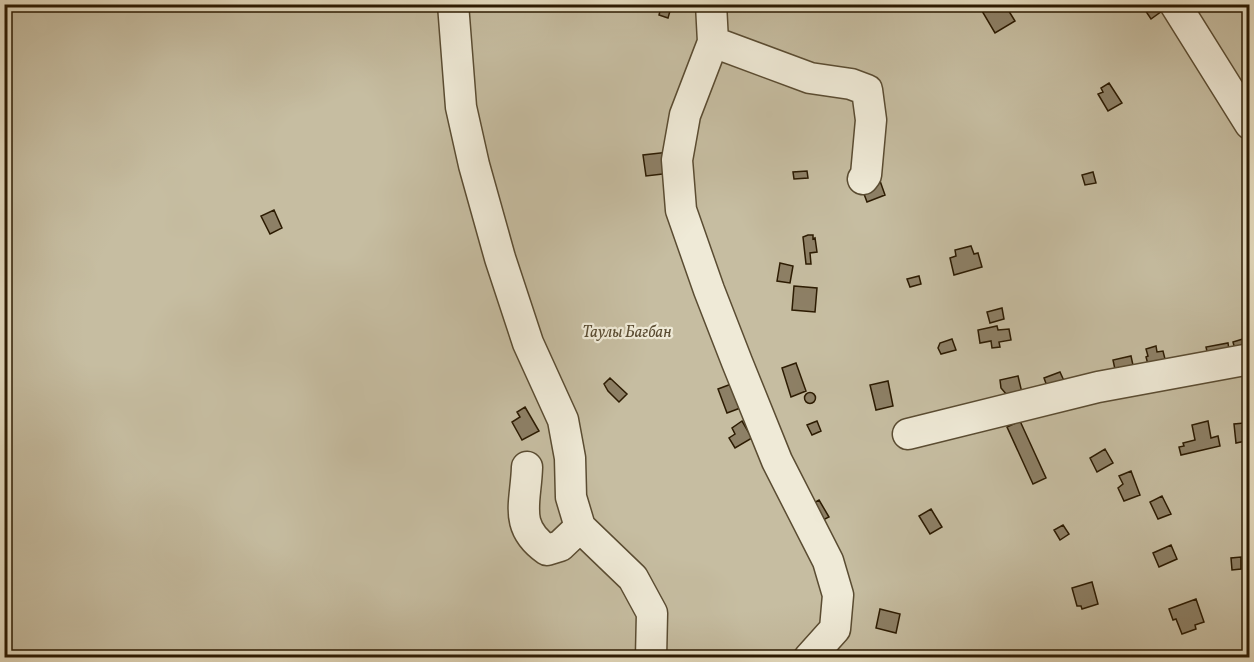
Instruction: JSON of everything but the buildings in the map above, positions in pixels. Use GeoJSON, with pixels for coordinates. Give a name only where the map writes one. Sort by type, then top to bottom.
{"type":"FeatureCollection","features":[{"type":"Feature","properties":{"kind":"street"},"geometry":{"type":"LineString","coordinates":[[453,4],[461,107],[474,165],[500,258],[528,344],[563,420],[570,458],[571,497],[580,527],[633,578],[652,613],[651,657]]}},
{"type":"Feature","properties":{"kind":"street"},"geometry":{"type":"LineString","coordinates":[[711,4],[713,42],[685,116],[677,160],[681,210],[709,290],[777,461],[828,561],[838,595],[835,629],[809,657]]}},
{"type":"Feature","properties":{"kind":"street"},"geometry":{"type":"LineString","coordinates":[[1175,4],[1250,124]]}},
{"type":"Feature","properties":{"kind":"street"},"geometry":{"type":"LineString","coordinates":[[713,42],[810,78],[851,84],[867,90],[872,120],[866,175],[863,179]]}},
{"type":"Feature","properties":{"kind":"street"},"geometry":{"type":"LineString","coordinates":[[908,434],[1098,387],[1250,359]]}},
{"type":"Feature","properties":{"kind":"street"},"geometry":{"type":"LineString","coordinates":[[527,467],[525,524],[534,541],[547,550],[560,546],[580,527]]}},
{"type":"Feature","properties":{"kind":"green space","name":"Таулы Бағбан"},"geometry":{"type":"Polygon","coordinates":[[[5,5],[1249,5],[1249,657],[5,657],[5,5]]]}}]}
